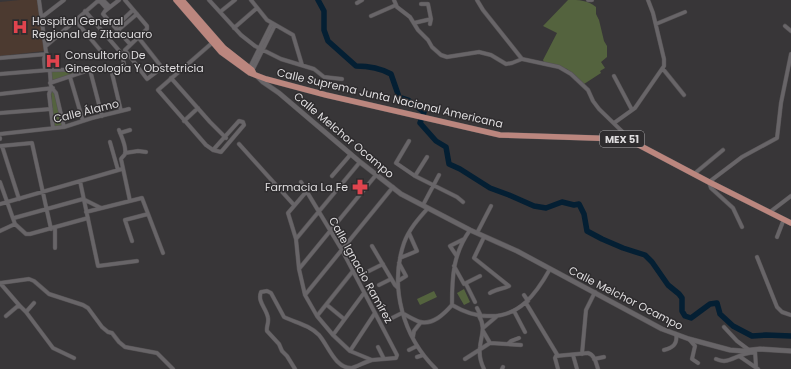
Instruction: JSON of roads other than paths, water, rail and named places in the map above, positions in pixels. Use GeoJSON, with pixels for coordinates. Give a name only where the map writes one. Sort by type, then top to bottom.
{"type":"FeatureCollection","features":[{"type":"Feature","properties":{"kind":"main road","name":"Calle Suprema Junta Nacional Americana"},"geometry":{"type":"LineString","coordinates":[[176,0],[212,43],[230,60],[252,72],[326,95],[500,135],[616,138],[632,142],[791,223]]}},
{"type":"Feature","properties":{"kind":"main road","name":"Calle Suprema Junta Nacional Americana"},"geometry":{"type":"LineString","coordinates":[[182,0],[224,48],[252,72]]}},
{"type":"Feature","properties":{"kind":"street"},"geometry":{"type":"LineString","coordinates":[[39,0],[46,46],[47,70],[51,87],[53,128]]}},
{"type":"Feature","properties":{"kind":"street"},"geometry":{"type":"LineString","coordinates":[[42,18],[64,0]]}},
{"type":"Feature","properties":{"kind":"street"},"geometry":{"type":"LineString","coordinates":[[46,46],[99,0],[108,8]]}},
{"type":"Feature","properties":{"kind":"street"},"geometry":{"type":"LineString","coordinates":[[103,0],[108,8]]}},
{"type":"Feature","properties":{"kind":"street"},"geometry":{"type":"LineString","coordinates":[[119,0],[108,8],[103,14],[130,44]]}},
{"type":"Feature","properties":{"kind":"street"},"geometry":{"type":"LineString","coordinates":[[125,0],[147,26],[147,29],[130,44],[125,50],[147,80],[159,70],[160,65],[138,37]]}},
{"type":"Feature","properties":{"kind":"street"},"geometry":{"type":"LineString","coordinates":[[209,0],[234,28],[248,41],[261,50],[281,59],[314,69],[324,77],[342,79]]}},
{"type":"Feature","properties":{"kind":"street"},"geometry":{"type":"LineString","coordinates":[[220,12],[235,0]]}},
{"type":"Feature","properties":{"kind":"street"},"geometry":{"type":"LineString","coordinates":[[250,0],[262,15],[293,35],[302,65]]}},
{"type":"Feature","properties":{"kind":"street"},"geometry":{"type":"LineString","coordinates":[[357,3],[362,0]]}},
{"type":"Feature","properties":{"kind":"street"},"geometry":{"type":"LineString","coordinates":[[394,0],[400,10],[414,23],[432,47],[441,55],[447,57],[479,52],[491,55],[506,64],[522,58]]}},
{"type":"Feature","properties":{"kind":"street"},"geometry":{"type":"LineString","coordinates":[[477,0],[483,10],[522,58],[566,70],[588,90],[599,109],[632,142]]}},
{"type":"Feature","properties":{"kind":"street"},"geometry":{"type":"LineString","coordinates":[[614,123],[637,105],[663,69],[664,59],[656,24],[648,0]]}},
{"type":"Feature","properties":{"kind":"street"},"geometry":{"type":"LineString","coordinates":[[422,4],[428,3],[431,19],[430,24]]}},
{"type":"Feature","properties":{"kind":"street"},"geometry":{"type":"LineString","coordinates":[[371,16],[396,5]]}},
{"type":"Feature","properties":{"kind":"street"},"geometry":{"type":"LineString","coordinates":[[234,28],[257,8]]}},
{"type":"Feature","properties":{"kind":"street"},"geometry":{"type":"LineString","coordinates":[[114,27],[133,10]]}},
{"type":"Feature","properties":{"kind":"street"},"geometry":{"type":"LineString","coordinates":[[85,11],[122,54],[125,69]]}},
{"type":"Feature","properties":{"kind":"street"},"geometry":{"type":"LineString","coordinates":[[656,24],[685,12]]}},
{"type":"Feature","properties":{"kind":"street"},"geometry":{"type":"LineString","coordinates":[[117,31],[137,14]]}},
{"type":"Feature","properties":{"kind":"street"},"geometry":{"type":"LineString","coordinates":[[414,23],[431,19]]}},
{"type":"Feature","properties":{"kind":"street"},"geometry":{"type":"LineString","coordinates":[[75,20],[105,56]]}},
{"type":"Feature","properties":{"kind":"street"},"geometry":{"type":"LineString","coordinates":[[252,72],[274,24]]}},
{"type":"Feature","properties":{"kind":"street"},"geometry":{"type":"LineString","coordinates":[[785,26],[791,31]]}},
{"type":"Feature","properties":{"kind":"street"},"geometry":{"type":"LineString","coordinates":[[212,43],[158,90],[184,121],[206,145],[213,150],[220,152],[244,124],[243,122],[240,120],[213,150]]}},
{"type":"Feature","properties":{"kind":"street"},"geometry":{"type":"LineString","coordinates":[[0,58],[46,53]]}},
{"type":"Feature","properties":{"kind":"street"},"geometry":{"type":"LineString","coordinates":[[742,227],[733,208],[711,188],[709,182],[742,157],[777,138],[781,103],[791,54]]}},
{"type":"Feature","properties":{"kind":"street"},"geometry":{"type":"LineString","coordinates":[[111,69],[121,111]]}},
{"type":"Feature","properties":{"kind":"street"},"geometry":{"type":"LineString","coordinates":[[663,69],[684,95]]}},
{"type":"Feature","properties":{"kind":"street"},"geometry":{"type":"LineString","coordinates":[[0,74],[47,70],[116,70]]}},
{"type":"Feature","properties":{"kind":"street"},"geometry":{"type":"LineString","coordinates":[[0,94],[51,87],[70,77],[89,70]]}},
{"type":"Feature","properties":{"kind":"street"},"geometry":{"type":"LineString","coordinates":[[89,70],[102,116]]}},
{"type":"Feature","properties":{"kind":"street","name":"Calle Melchor Ocampo"},"geometry":{"type":"LineString","coordinates":[[252,72],[262,82],[296,106],[360,162],[401,194],[470,230],[517,251],[662,329],[689,339],[730,350],[791,351]]}},
{"type":"Feature","properties":{"kind":"street"},"geometry":{"type":"LineString","coordinates":[[614,76],[632,110]]}},
{"type":"Feature","properties":{"kind":"street"},"geometry":{"type":"LineString","coordinates":[[70,77],[82,121]]}},
{"type":"Feature","properties":{"kind":"street"},"geometry":{"type":"LineString","coordinates":[[171,78],[230,141]]}},
{"type":"Feature","properties":{"kind":"street"},"geometry":{"type":"LineString","coordinates":[[51,87],[56,93],[64,127]]}},
{"type":"Feature","properties":{"kind":"street"},"geometry":{"type":"LineString","coordinates":[[184,121],[198,108]]}},
{"type":"Feature","properties":{"kind":"street"},"geometry":{"type":"LineString","coordinates":[[0,113],[51,109]]}},
{"type":"Feature","properties":{"kind":"street","name":"Calle Álamo"},"geometry":{"type":"LineString","coordinates":[[0,134],[64,127],[129,109]]}},
{"type":"Feature","properties":{"kind":"street"},"geometry":{"type":"LineString","coordinates":[[120,169],[121,159],[125,153],[119,131],[130,130]]}},
{"type":"Feature","properties":{"kind":"street"},"geometry":{"type":"LineString","coordinates":[[409,141],[396,163],[415,176],[457,197],[463,202]]}},
{"type":"Feature","properties":{"kind":"street"},"geometry":{"type":"LineString","coordinates":[[110,142],[130,201]]}},
{"type":"Feature","properties":{"kind":"street"},"geometry":{"type":"LineString","coordinates":[[19,199],[1,146],[32,143],[47,209],[53,228],[55,248]]}},
{"type":"Feature","properties":{"kind":"street"},"geometry":{"type":"LineString","coordinates":[[239,144],[294,205]]}},
{"type":"Feature","properties":{"kind":"street"},"geometry":{"type":"LineString","coordinates":[[694,174],[723,150]]}},
{"type":"Feature","properties":{"kind":"street"},"geometry":{"type":"LineString","coordinates":[[125,153],[138,151],[146,152]]}},
{"type":"Feature","properties":{"kind":"street"},"geometry":{"type":"LineString","coordinates":[[332,176],[351,154]]}},
{"type":"Feature","properties":{"kind":"street"},"geometry":{"type":"LineString","coordinates":[[415,176],[427,157]]}},
{"type":"Feature","properties":{"kind":"street"},"geometry":{"type":"LineString","coordinates":[[296,239],[360,162]]}},
{"type":"Feature","properties":{"kind":"street"},"geometry":{"type":"LineString","coordinates":[[0,204],[120,169]]}},
{"type":"Feature","properties":{"kind":"street"},"geometry":{"type":"LineString","coordinates":[[299,269],[376,175]]}},
{"type":"Feature","properties":{"kind":"street"},"geometry":{"type":"LineString","coordinates":[[423,205],[439,175]]}},
{"type":"Feature","properties":{"kind":"street"},"geometry":{"type":"LineString","coordinates":[[80,181],[98,266],[137,261]]}},
{"type":"Feature","properties":{"kind":"street"},"geometry":{"type":"LineString","coordinates":[[0,182],[15,224],[26,234],[88,218]]}},
{"type":"Feature","properties":{"kind":"street","name":"Calle Ignacio Ramírez"},"geometry":{"type":"LineString","coordinates":[[300,182],[342,250],[397,355],[396,358],[384,359]]}},
{"type":"Feature","properties":{"kind":"street"},"geometry":{"type":"LineString","coordinates":[[305,295],[393,187]]}},
{"type":"Feature","properties":{"kind":"street"},"geometry":{"type":"LineString","coordinates":[[306,192],[288,213],[296,239],[299,269],[305,295],[317,316],[333,335],[350,351],[372,360]]}},
{"type":"Feature","properties":{"kind":"street"},"geometry":{"type":"LineString","coordinates":[[770,212],[791,196]]}},
{"type":"Feature","properties":{"kind":"street"},"geometry":{"type":"LineString","coordinates":[[86,212],[142,198],[163,253]]}},
{"type":"Feature","properties":{"kind":"street"},"geometry":{"type":"LineString","coordinates":[[14,218],[83,199],[101,208]]}},
{"type":"Feature","properties":{"kind":"street"},"geometry":{"type":"LineString","coordinates":[[477,233],[491,206]]}},
{"type":"Feature","properties":{"kind":"street"},"geometry":{"type":"LineString","coordinates":[[428,208],[408,233],[404,242],[399,263],[398,288],[402,313],[413,338],[422,354],[436,369]]}},
{"type":"Feature","properties":{"kind":"street"},"geometry":{"type":"LineString","coordinates":[[132,241],[125,220],[148,214]]}},
{"type":"Feature","properties":{"kind":"street"},"geometry":{"type":"LineString","coordinates":[[777,237],[784,219]]}},
{"type":"Feature","properties":{"kind":"street"},"geometry":{"type":"LineString","coordinates":[[0,231],[15,224]]}},
{"type":"Feature","properties":{"kind":"street"},"geometry":{"type":"LineString","coordinates":[[402,313],[420,322],[437,319],[452,305],[454,265],[456,256],[470,230]]}},
{"type":"Feature","properties":{"kind":"street"},"geometry":{"type":"LineString","coordinates":[[400,258],[417,251],[408,233]]}},
{"type":"Feature","properties":{"kind":"street"},"geometry":{"type":"LineString","coordinates":[[484,237],[474,258],[510,286],[491,292]]}},
{"type":"Feature","properties":{"kind":"street"},"geometry":{"type":"LineString","coordinates":[[456,256],[450,246],[464,239]]}},
{"type":"Feature","properties":{"kind":"street"},"geometry":{"type":"LineString","coordinates":[[372,246],[395,286],[398,288]]}},
{"type":"Feature","properties":{"kind":"street"},"geometry":{"type":"LineString","coordinates":[[757,257],[777,307],[782,312],[791,315]]}},
{"type":"Feature","properties":{"kind":"street"},"geometry":{"type":"LineString","coordinates":[[398,281],[406,276],[399,263]]}},
{"type":"Feature","properties":{"kind":"street"},"geometry":{"type":"LineString","coordinates":[[369,271],[383,264]]}},
{"type":"Feature","properties":{"kind":"street"},"geometry":{"type":"LineString","coordinates":[[454,265],[462,283],[466,284],[475,302]]}},
{"type":"Feature","properties":{"kind":"street"},"geometry":{"type":"LineString","coordinates":[[452,305],[469,314],[480,316],[496,317],[514,311],[527,302],[543,282],[550,269]]}},
{"type":"Feature","properties":{"kind":"street"},"geometry":{"type":"LineString","coordinates":[[317,316],[353,271]]}},
{"type":"Feature","properties":{"kind":"street"},"geometry":{"type":"LineString","coordinates":[[466,284],[480,276]]}},
{"type":"Feature","properties":{"kind":"street"},"geometry":{"type":"LineString","coordinates":[[379,285],[391,278]]}},
{"type":"Feature","properties":{"kind":"street"},"geometry":{"type":"LineString","coordinates":[[0,283],[29,279],[34,281],[49,294],[83,305],[88,308],[102,327],[112,334],[125,347],[157,354],[173,369]]}},
{"type":"Feature","properties":{"kind":"street"},"geometry":{"type":"LineString","coordinates":[[0,283],[26,312],[53,348],[74,358]]}},
{"type":"Feature","properties":{"kind":"street"},"geometry":{"type":"LineString","coordinates":[[296,369],[282,351],[279,344],[267,331],[268,316],[261,303],[261,292],[271,293],[284,317],[311,328],[319,335],[336,362],[342,367],[347,369],[372,360],[384,359],[378,347]]}},
{"type":"Feature","properties":{"kind":"street"},"geometry":{"type":"LineString","coordinates":[[582,354],[586,310],[595,292]]}},
{"type":"Feature","properties":{"kind":"street"},"geometry":{"type":"LineString","coordinates":[[333,335],[364,293]]}},
{"type":"Feature","properties":{"kind":"street"},"geometry":{"type":"LineString","coordinates":[[524,295],[558,356]]}},
{"type":"Feature","properties":{"kind":"street"},"geometry":{"type":"LineString","coordinates":[[26,312],[34,303]]}},
{"type":"Feature","properties":{"kind":"street"},"geometry":{"type":"LineString","coordinates":[[6,316],[19,305]]}},
{"type":"Feature","properties":{"kind":"street"},"geometry":{"type":"LineString","coordinates":[[327,305],[344,320]]}},
{"type":"Feature","properties":{"kind":"street"},"geometry":{"type":"LineString","coordinates":[[477,308],[483,330],[480,350],[484,369]]}},
{"type":"Feature","properties":{"kind":"street"},"geometry":{"type":"LineString","coordinates":[[514,311],[525,332]]}},
{"type":"Feature","properties":{"kind":"street"},"geometry":{"type":"LineString","coordinates":[[392,318],[402,313]]}},
{"type":"Feature","properties":{"kind":"street"},"geometry":{"type":"LineString","coordinates":[[350,351],[376,314]]}},
{"type":"Feature","properties":{"kind":"street"},"geometry":{"type":"LineString","coordinates":[[483,330],[496,317]]}},
{"type":"Feature","properties":{"kind":"street"},"geometry":{"type":"LineString","coordinates":[[413,338],[414,332],[420,322]]}},
{"type":"Feature","properties":{"kind":"street"},"geometry":{"type":"LineString","coordinates":[[724,327],[737,341],[753,350],[757,368]]}},
{"type":"Feature","properties":{"kind":"street"},"geometry":{"type":"LineString","coordinates":[[483,330],[490,343]]}},
{"type":"Feature","properties":{"kind":"street"},"geometry":{"type":"LineString","coordinates":[[664,350],[675,344],[677,340],[676,334]]}},
{"type":"Feature","properties":{"kind":"street"},"geometry":{"type":"LineString","coordinates":[[508,344],[519,338]]}},
{"type":"Feature","properties":{"kind":"street"},"geometry":{"type":"LineString","coordinates":[[689,339],[694,346],[691,358],[698,363]]}},
{"type":"Feature","properties":{"kind":"street"},"geometry":{"type":"LineString","coordinates":[[465,359],[490,343],[521,345]]}},
{"type":"Feature","properties":{"kind":"street"},"geometry":{"type":"LineString","coordinates":[[409,350],[417,346]]}},
{"type":"Feature","properties":{"kind":"street"},"geometry":{"type":"LineString","coordinates":[[716,359],[725,361],[753,350]]}},
{"type":"Feature","properties":{"kind":"street"},"geometry":{"type":"LineString","coordinates":[[417,357],[422,354]]}},
{"type":"Feature","properties":{"kind":"street"},"geometry":{"type":"LineString","coordinates":[[572,354],[577,369]]}},
{"type":"Feature","properties":{"kind":"street"},"geometry":{"type":"LineString","coordinates":[[558,356],[591,354],[598,369]]}},
{"type":"Feature","properties":{"kind":"street"},"geometry":{"type":"LineString","coordinates":[[558,356],[555,358],[558,369]]}},
{"type":"Feature","properties":{"kind":"street"},"geometry":{"type":"LineString","coordinates":[[739,356],[757,368]]}},
{"type":"Feature","properties":{"kind":"street"},"geometry":{"type":"LineString","coordinates":[[594,359],[604,357]]}},
{"type":"Feature","properties":{"kind":"street"},"geometry":{"type":"LineString","coordinates":[[749,363],[756,359]]}},
{"type":"Feature","properties":{"kind":"waterway"},"geometry":{"type":"LineString","coordinates":[[318,0],[324,11],[324,30],[328,41],[356,66],[365,66],[383,70],[391,74],[399,97],[408,100],[424,112],[420,123],[436,141],[446,147],[449,164],[460,169],[490,188],[534,206],[546,208],[562,202],[574,205],[579,204],[584,214],[587,231],[623,248],[645,255],[652,262],[668,285],[682,298],[682,311],[685,316],[691,318],[710,304],[717,303],[720,314],[733,326],[752,336],[791,336]]}},
{"type":"Feature","properties":{"kind":"place","name":"Hospital General Regional de Zitacuaro"},"geometry":{"type":"Point","coordinates":[20,27]}},
{"type":"Feature","properties":{"kind":"place","name":"Consultorio De Ginecología Y Obstetricia"},"geometry":{"type":"Point","coordinates":[53,61]}},
{"type":"Feature","properties":{"kind":"place","name":"Farmacia La Fe"},"geometry":{"type":"Point","coordinates":[360,187]}}]}
